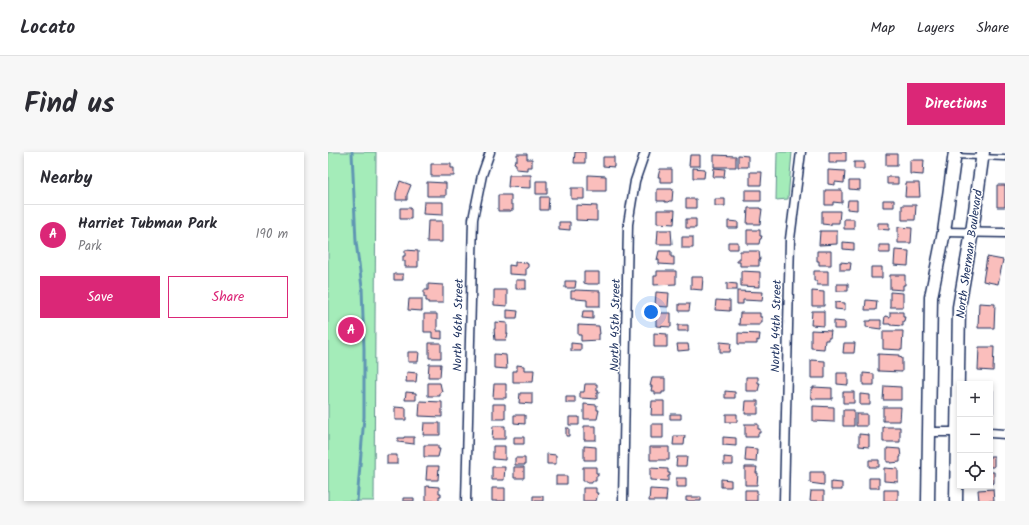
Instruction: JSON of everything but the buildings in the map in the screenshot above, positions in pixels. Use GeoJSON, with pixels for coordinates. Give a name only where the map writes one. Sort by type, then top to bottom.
{"type":"FeatureCollection","features":[{"type":"Feature","properties":{"kind":"main road"},"geometry":{"type":"LineString","coordinates":[[928,501],[931,297],[944,232],[954,154]]}},
{"type":"Feature","properties":{"kind":"main road","name":"North Sherman Boulevard"},"geometry":{"type":"LineString","coordinates":[[959,417],[959,307],[983,155]]}},
{"type":"Feature","properties":{"kind":"main road","name":"North Sherman Boulevard"},"geometry":{"type":"LineString","coordinates":[[956,501],[958,453]]}},
{"type":"Feature","properties":{"kind":"street","name":"North 46th Street"},"geometry":{"type":"LineString","coordinates":[[466,501],[473,219],[482,174],[490,152]]}},
{"type":"Feature","properties":{"kind":"street","name":"North 45th Street"},"geometry":{"type":"LineString","coordinates":[[624,501],[628,224],[635,181],[645,152]]}},
{"type":"Feature","properties":{"kind":"street","name":"North 44th Street"},"geometry":{"type":"LineString","coordinates":[[784,501],[790,240],[801,152]]}},
{"type":"Feature","properties":{"kind":"street"},"geometry":{"type":"LineString","coordinates":[[944,232],[1005,233]]}},
{"type":"Feature","properties":{"kind":"street"},"geometry":{"type":"LineString","coordinates":[[929,432],[957,432]]}},
{"type":"Feature","properties":{"kind":"street"},"geometry":{"type":"LineString","coordinates":[[993,433],[1005,434]]}},
{"type":"Feature","properties":{"kind":"lane"},"geometry":{"type":"LineString","coordinates":[[954,154],[983,155],[1005,158]]}},
{"type":"Feature","properties":{"kind":"green space"},"geometry":{"type":"Polygon","coordinates":[[[328,152],[376,152],[374,501],[328,501],[328,152]]]}},
{"type":"Feature","properties":{"kind":"green space"},"geometry":{"type":"Polygon","coordinates":[[[777,152],[792,152],[788,199],[776,200],[777,152]]]}},
{"type":"Feature","properties":{"kind":"waterway"},"geometry":{"type":"LineString","coordinates":[[352,152],[356,242],[362,287],[364,349],[364,417],[357,501]]}},
{"type":"Feature","properties":{"kind":"place","name":"Harriet Tubman Park"},"geometry":{"type":"Point","coordinates":[351,330]}}]}
